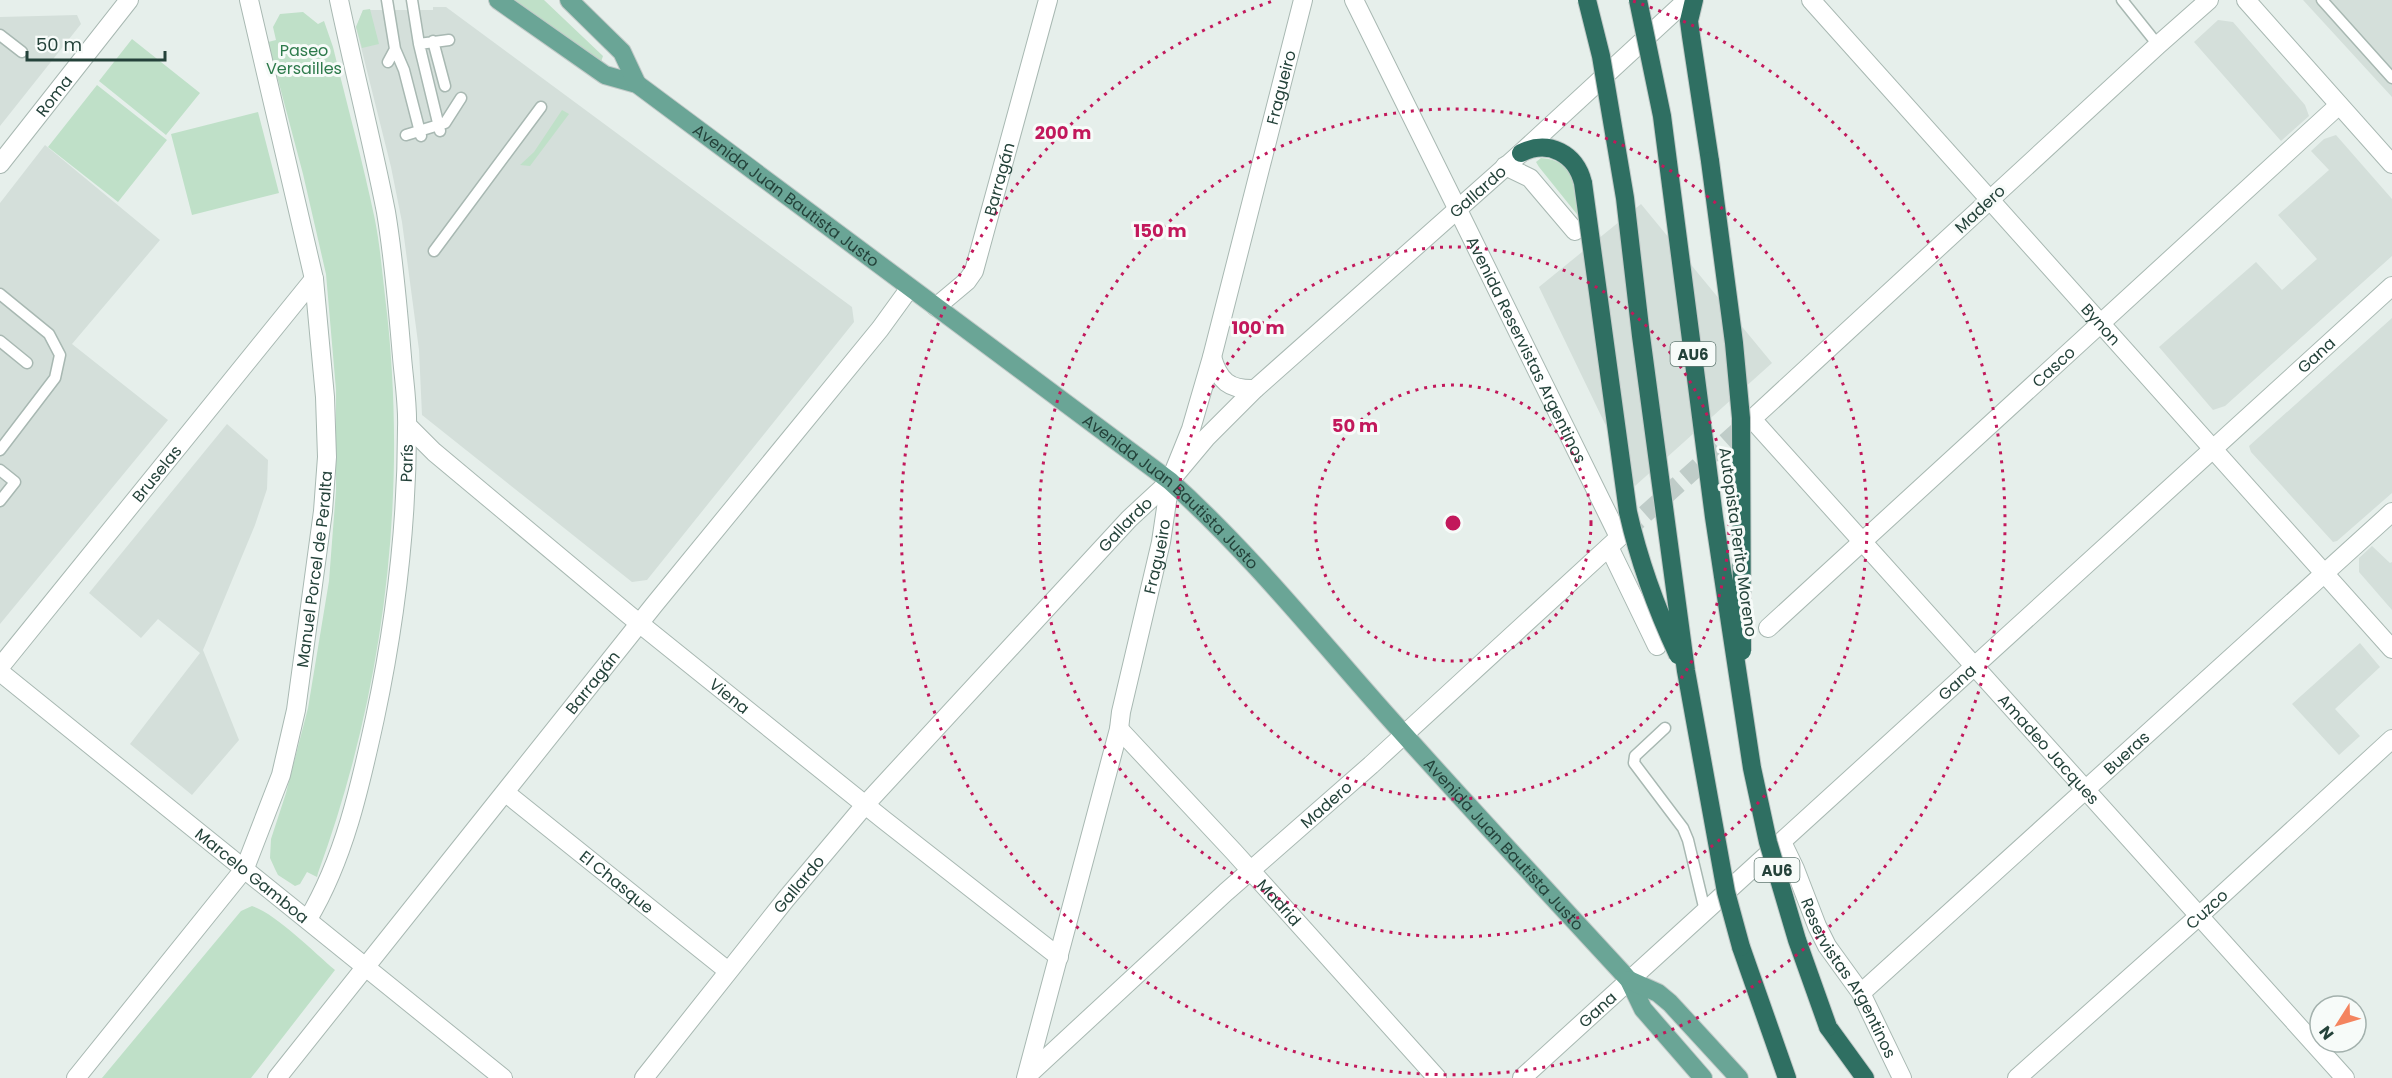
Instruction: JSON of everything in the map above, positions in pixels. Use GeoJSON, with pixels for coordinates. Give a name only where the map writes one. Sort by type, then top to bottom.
{"type":"FeatureCollection","features":[{"type":"Feature","properties":{"kind":"highway"},"geometry":{"type":"LineString","coordinates":[[1587,0],[1601,56],[1625,198],[1686,671],[1726,892],[1775,1078]]}},
{"type":"Feature","properties":{"kind":"highway","name":"Autopista Perito Moreno"},"geometry":{"type":"LineString","coordinates":[[1638,0],[1662,116],[1714,517],[1752,768],[1768,842],[1797,940],[1828,1026],[1851,1078]]}},
{"type":"Feature","properties":{"kind":"highway"},"geometry":{"type":"LineString","coordinates":[[1694,0],[1689,21],[1690,36],[1710,161],[1742,418],[1742,710]]}},
{"type":"Feature","properties":{"kind":"highway"},"geometry":{"type":"LineString","coordinates":[[1521,153],[1532,148],[1544,147],[1560,151],[1575,164],[1583,183],[1628,512],[1663,622],[1686,671]]}},
{"type":"Feature","properties":{"kind":"highway"},"geometry":{"type":"LineString","coordinates":[[1741,947],[1787,1078]]}},
{"type":"Feature","properties":{"kind":"highway"},"geometry":{"type":"LineString","coordinates":[[1828,1026],[1866,1078]]}},
{"type":"Feature","properties":{"kind":"main road","name":"Avenida Juan Bautista Justo"},"geometry":{"type":"LineString","coordinates":[[498,0],[605,75],[637,84],[1170,481],[1210,517],[1240,549],[1404,734],[1629,980],[1643,1009],[1703,1078]]}},
{"type":"Feature","properties":{"kind":"main road","name":"Avenida Juan Bautista Justo"},"geometry":{"type":"LineString","coordinates":[[569,0],[622,52],[637,84]]}},
{"type":"Feature","properties":{"kind":"main road","name":"Avenida Juan Bautista Justo"},"geometry":{"type":"LineString","coordinates":[[1629,980],[1658,993],[1670,1003],[1739,1078]]}},
{"type":"Feature","properties":{"kind":"street","name":"Roma"},"geometry":{"type":"LineString","coordinates":[[0,164],[129,0]]}},
{"type":"Feature","properties":{"kind":"street","name":"Manuel Porcel de Peralta"},"geometry":{"type":"LineString","coordinates":[[76,1078],[245,868],[281,775],[290,736],[323,511],[327,458],[325,397],[314,279],[249,0]]}},
{"type":"Feature","properties":{"kind":"street","name":"París"},"geometry":{"type":"LineString","coordinates":[[308,919],[327,885],[342,842],[362,776],[379,697],[393,618],[399,562],[408,426],[399,317],[386,212],[339,0]]}},
{"type":"Feature","properties":{"kind":"street","name":"Barragán"},"geometry":{"type":"LineString","coordinates":[[936,308],[967,281],[974,271],[1048,0]]}},
{"type":"Feature","properties":{"kind":"street","name":"Fragueiro"},"geometry":{"type":"LineString","coordinates":[[1026,1078],[1119,729],[1161,542],[1170,481],[1191,429],[1212,357],[1303,0]]}},
{"type":"Feature","properties":{"kind":"street","name":"Avenida Reservistas Argentinos"},"geometry":{"type":"LineString","coordinates":[[1354,0],[1617,539],[1657,646]]}},
{"type":"Feature","properties":{"kind":"street","name":"Gallardo"},"geometry":{"type":"LineString","coordinates":[[644,1078],[728,971],[865,805],[1129,519],[1170,481],[1206,438],[1255,389],[1521,153],[1687,0]]}},
{"type":"Feature","properties":{"kind":"street","name":"Bynon"},"geometry":{"type":"LineString","coordinates":[[1811,0],[2392,649]]}},
{"type":"Feature","properties":{"kind":"street","name":"Madero"},"geometry":{"type":"LineString","coordinates":[[1752,419],[2209,0]]}},
{"type":"Feature","properties":{"kind":"street"},"geometry":{"type":"LineString","coordinates":[[2246,0],[2392,164]]}},
{"type":"Feature","properties":{"kind":"street","name":"Casco"},"geometry":{"type":"LineString","coordinates":[[1768,628],[2339,105]]}},
{"type":"Feature","properties":{"kind":"street"},"geometry":{"type":"LineString","coordinates":[[1505,166],[1530,177],[1575,231]]}},
{"type":"Feature","properties":{"kind":"street","name":"Bruselas"},"geometry":{"type":"LineString","coordinates":[[0,670],[314,279]]}},
{"type":"Feature","properties":{"kind":"street","name":"Gana"},"geometry":{"type":"LineString","coordinates":[[1522,1078],[1973,665],[2392,286]]}},
{"type":"Feature","properties":{"kind":"street","name":"Barragán"},"geometry":{"type":"LineString","coordinates":[[277,1078],[639,623],[880,329],[909,288]]}},
{"type":"Feature","properties":{"kind":"street"},"geometry":{"type":"LineString","coordinates":[[1212,357],[1216,371],[1226,383],[1240,389],[1255,389]]}},
{"type":"Feature","properties":{"kind":"street","name":"Amadeo Jacques"},"geometry":{"type":"LineString","coordinates":[[1752,419],[2345,1078]]}},
{"type":"Feature","properties":{"kind":"street","name":"Viena"},"geometry":{"type":"LineString","coordinates":[[408,426],[434,452],[639,623],[1059,957]]}},
{"type":"Feature","properties":{"kind":"street","name":"Bueras"},"geometry":{"type":"LineString","coordinates":[[1861,993],[2392,512]]}},
{"type":"Feature","properties":{"kind":"street","name":"Madero"},"geometry":{"type":"LineString","coordinates":[[1026,1078],[1250,871],[1617,539]]}},
{"type":"Feature","properties":{"kind":"street","name":"Marcelo Gamboa"},"geometry":{"type":"LineString","coordinates":[[0,670],[503,1078]]}},
{"type":"Feature","properties":{"kind":"street","name":"Madrid"},"geometry":{"type":"LineString","coordinates":[[1119,729],[1437,1078]]}},
{"type":"Feature","properties":{"kind":"street","name":"Cuzco"},"geometry":{"type":"LineString","coordinates":[[2017,1078],[2199,916],[2392,739]]}},
{"type":"Feature","properties":{"kind":"street","name":"El Chasque"},"geometry":{"type":"LineString","coordinates":[[506,793],[728,971]]}},
{"type":"Feature","properties":{"kind":"street","name":"Reservistas Argentinos"},"geometry":{"type":"LineString","coordinates":[[1782,842],[1827,946],[1861,993],[1902,1078]]}},
{"type":"Feature","properties":{"kind":"lane"},"geometry":{"type":"LineString","coordinates":[[387,0],[395,49],[404,70],[421,136]]}},
{"type":"Feature","properties":{"kind":"lane"},"geometry":{"type":"LineString","coordinates":[[412,0],[419,44],[440,131]]}},
{"type":"Feature","properties":{"kind":"lane"},"geometry":{"type":"LineString","coordinates":[[2122,0],[2158,45]]}},
{"type":"Feature","properties":{"kind":"lane"},"geometry":{"type":"LineString","coordinates":[[2322,0],[2392,78]]}},
{"type":"Feature","properties":{"kind":"lane"},"geometry":{"type":"LineString","coordinates":[[0,35],[22,52]]}},
{"type":"Feature","properties":{"kind":"lane"},"geometry":{"type":"LineString","coordinates":[[419,44],[449,40]]}},
{"type":"Feature","properties":{"kind":"lane"},"geometry":{"type":"LineString","coordinates":[[433,41],[445,86]]}},
{"type":"Feature","properties":{"kind":"lane"},"geometry":{"type":"LineString","coordinates":[[388,62],[395,49]]}},
{"type":"Feature","properties":{"kind":"lane"},"geometry":{"type":"LineString","coordinates":[[406,135],[445,123],[461,98]]}},
{"type":"Feature","properties":{"kind":"lane"},"geometry":{"type":"LineString","coordinates":[[434,251],[541,107]]}},
{"type":"Feature","properties":{"kind":"lane"},"geometry":{"type":"LineString","coordinates":[[0,294],[49,334],[60,355],[55,378],[0,450]]}},
{"type":"Feature","properties":{"kind":"lane"},"geometry":{"type":"LineString","coordinates":[[0,341],[27,363]]}},
{"type":"Feature","properties":{"kind":"lane"},"geometry":{"type":"LineString","coordinates":[[0,470],[15,482],[0,501]]}},
{"type":"Feature","properties":{"kind":"lane"},"geometry":{"type":"LineString","coordinates":[[1665,728],[1635,756],[1634,763],[1683,828],[1705,911]]}},
{"type":"Feature","properties":{"kind":"shaded area"},"geometry":{"type":"Polygon","coordinates":[[[2303,0],[2392,0],[2392,97],[2303,0]]]}},
{"type":"Feature","properties":{"kind":"shaded area"},"geometry":{"type":"Polygon","coordinates":[[[433,7],[446,7],[852,307],[854,322],[647,580],[632,582],[422,415],[419,350],[402,222],[391,167],[356,27],[363,10],[433,10],[433,7]]]}},
{"type":"Feature","properties":{"kind":"shaded area"},"geometry":{"type":"Polygon","coordinates":[[[77,15],[81,24],[0,126],[0,17],[77,15]]]}},
{"type":"Feature","properties":{"kind":"shaded area"},"geometry":{"type":"Polygon","coordinates":[[[2218,20],[2233,22],[2305,105],[2309,116],[2281,141],[2194,42],[2218,20]]]}},
{"type":"Feature","properties":{"kind":"shaded area"},"geometry":{"type":"Polygon","coordinates":[[[2336,135],[2392,199],[2392,256],[2225,406],[2213,410],[2159,347],[2256,262],[2282,290],[2317,259],[2278,215],[2329,170],[2311,151],[2324,139],[2336,135]]]}},
{"type":"Feature","properties":{"kind":"shaded area"},"geometry":{"type":"Polygon","coordinates":[[[45,145],[160,240],[72,344],[168,420],[0,624],[0,203],[45,145]]]}},
{"type":"Feature","properties":{"kind":"shaded area"},"geometry":{"type":"Polygon","coordinates":[[[1641,204],[1772,363],[1635,486],[1539,287],[1641,204]]]}},
{"type":"Feature","properties":{"kind":"shaded area"},"geometry":{"type":"Polygon","coordinates":[[[2392,318],[2392,493],[2333,542],[2251,452],[2249,446],[2392,318]]]}},
{"type":"Feature","properties":{"kind":"shaded area"},"geometry":{"type":"Polygon","coordinates":[[[227,424],[268,460],[267,489],[255,525],[203,650],[239,740],[192,795],[130,744],[200,653],[158,619],[141,638],[89,593],[227,424]]]}},
{"type":"Feature","properties":{"kind":"shaded area"},"geometry":{"type":"Polygon","coordinates":[[[2372,546],[2390,563],[2392,562],[2392,610],[2359,572],[2359,558],[2372,546]]]}},
{"type":"Feature","properties":{"kind":"shaded area"},"geometry":{"type":"Polygon","coordinates":[[[2360,643],[2380,667],[2335,709],[2360,736],[2339,755],[2292,704],[2360,643]]]}},
{"type":"Feature","properties":{"kind":"green space"},"geometry":{"type":"Polygon","coordinates":[[[514,0],[544,0],[603,56],[601,62],[514,0]]]}},
{"type":"Feature","properties":{"kind":"green space"},"geometry":{"type":"Polygon","coordinates":[[[370,9],[379,44],[362,48],[356,27],[363,10],[370,9]]]}},
{"type":"Feature","properties":{"kind":"green space","name":"Paseo Versailles"},"geometry":{"type":"Polygon","coordinates":[[[303,12],[318,24],[324,21],[333,47],[375,220],[392,369],[394,442],[392,516],[386,589],[375,661],[360,733],[341,804],[317,877],[307,872],[300,884],[295,886],[278,875],[270,858],[271,839],[286,793],[308,708],[329,581],[336,490],[336,390],[326,274],[303,174],[268,42],[276,40],[273,27],[280,14],[303,12]]]}},
{"type":"Feature","properties":{"kind":"green space"},"geometry":{"type":"Polygon","coordinates":[[[132,39],[200,93],[166,135],[99,81],[132,39]]]}},
{"type":"Feature","properties":{"kind":"green space"},"geometry":{"type":"Polygon","coordinates":[[[97,85],[167,140],[118,202],[48,147],[97,85]]]}},
{"type":"Feature","properties":{"kind":"green space"},"geometry":{"type":"Polygon","coordinates":[[[562,110],[569,114],[530,166],[520,165],[534,152],[562,110]]]}},
{"type":"Feature","properties":{"kind":"green space"},"geometry":{"type":"Polygon","coordinates":[[[258,112],[279,193],[192,215],[171,134],[258,112]]]}},
{"type":"Feature","properties":{"kind":"green space"},"geometry":{"type":"Polygon","coordinates":[[[1541,158],[1562,164],[1568,170],[1575,187],[1580,218],[1539,167],[1536,162],[1541,158]]]}},
{"type":"Feature","properties":{"kind":"green space"},"geometry":{"type":"Polygon","coordinates":[[[252,906],[283,925],[335,970],[251,1078],[102,1078],[241,911],[252,906]]]}},
{"type":"Feature","properties":{"kind":"tunnel"},"geometry":{"type":"LineString","coordinates":[[1625,532],[1750,420]]}}]}
